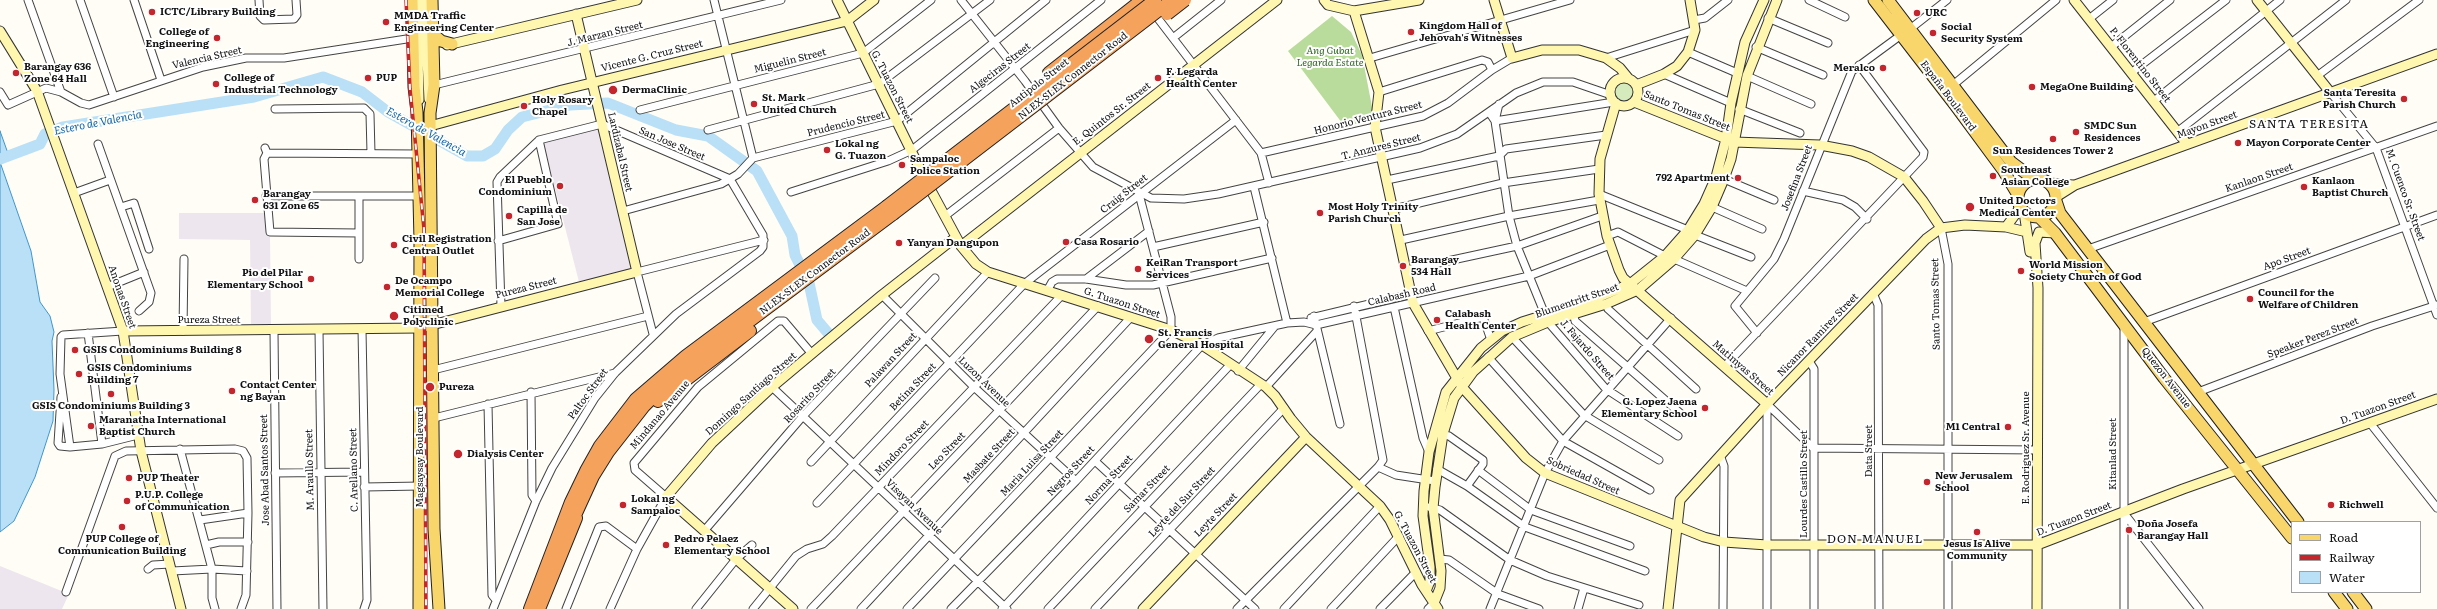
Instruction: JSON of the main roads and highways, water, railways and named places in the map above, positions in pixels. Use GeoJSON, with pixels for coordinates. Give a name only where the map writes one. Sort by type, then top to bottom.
{"type":"FeatureCollection","features":[{"type":"Feature","properties":{"kind":"highway"},"geometry":{"type":"LineString","coordinates":[[890,211],[977,129],[1142,0]]}},
{"type":"Feature","properties":{"kind":"highway","name":"NLEX-SLEX Connector Road"},"geometry":{"type":"LineString","coordinates":[[530,609],[570,502],[600,446],[636,399],[660,376],[1009,126],[1172,0]]}},
{"type":"Feature","properties":{"kind":"highway"},"geometry":{"type":"LineString","coordinates":[[1009,126],[1107,60],[1185,0]]}},
{"type":"Feature","properties":{"kind":"highway","name":"NLEX-SLEX Connector Road"},"geometry":{"type":"LineString","coordinates":[[538,609],[578,505],[593,476],[608,452],[644,406],[667,383],[1153,5]]}},
{"type":"Feature","properties":{"kind":"highway"},"geometry":{"type":"LineString","coordinates":[[521,609],[567,500],[582,470],[600,446]]}},
{"type":"Feature","properties":{"kind":"main road","name":"Magsaysay Boulevard"},"geometry":{"type":"LineString","coordinates":[[412,0],[414,87],[418,127],[419,196],[421,486],[419,609]]}},
{"type":"Feature","properties":{"kind":"main road","name":"Magsaysay Boulevard"},"geometry":{"type":"LineString","coordinates":[[432,0],[434,47],[427,87],[431,127],[434,529],[438,609]]}},
{"type":"Feature","properties":{"kind":"main road","name":"España Boulevard"},"geometry":{"type":"LineString","coordinates":[[1874,0],[1906,32],[1953,85],[2011,162],[2027,174],[2038,179]]}},
{"type":"Feature","properties":{"kind":"main road","name":"España Boulevard"},"geometry":{"type":"LineString","coordinates":[[1888,0],[1906,32],[2003,170],[2018,195]]}},
{"type":"Feature","properties":{"kind":"main road"},"geometry":{"type":"LineString","coordinates":[[433,34],[441,41],[452,44]]}},
{"type":"Feature","properties":{"kind":"main road"},"geometry":{"type":"LineString","coordinates":[[2038,179],[2049,183],[2056,199],[2052,210],[2040,217],[2030,216],[2022,210],[2018,195],[2025,183],[2038,179]]}},
{"type":"Feature","properties":{"kind":"main road","name":"Quezon Avenue"},"geometry":{"type":"LineString","coordinates":[[2056,199],[2060,212],[2297,521]]}},
{"type":"Feature","properties":{"kind":"main road","name":"Quezon Avenue"},"geometry":{"type":"LineString","coordinates":[[2040,217],[2055,233],[2137,340],[2164,378],[2291,537]]}},
{"type":"Feature","properties":{"kind":"main road"},"geometry":{"type":"LineString","coordinates":[[2137,340],[2144,344],[2151,343],[2153,338],[2147,326]]}},
{"type":"Feature","properties":{"kind":"main road"},"geometry":{"type":"LineString","coordinates":[[2164,378],[2163,371],[2166,365],[2172,364],[2179,366]]}},
{"type":"Feature","properties":{"kind":"main road"},"geometry":{"type":"LineString","coordinates":[[2335,593],[2347,609]]}},
{"type":"Feature","properties":{"kind":"main road"},"geometry":{"type":"LineString","coordinates":[[2354,593],[2366,609]]}},
{"type":"Feature","properties":{"kind":"water"},"geometry":{"type":"Polygon","coordinates":[[[0,131],[10,159],[0,162],[0,131]]]}},
{"type":"Feature","properties":{"kind":"water"},"geometry":{"type":"Polygon","coordinates":[[[0,162],[31,251],[40,302],[50,316],[54,332],[52,341],[54,390],[53,421],[35,477],[14,521],[0,532],[0,162]]]}},
{"type":"Feature","properties":{"kind":"waterway","name":"Estero de Valencia"},"geometry":{"type":"LineString","coordinates":[[0,159],[40,144],[45,134],[63,127],[254,97],[323,77],[362,92],[388,112],[467,156],[483,156],[495,149],[508,130],[522,117],[570,105],[608,103],[676,130],[708,136],[757,171],[792,236],[795,255],[809,283],[817,320],[828,333]]}},
{"type":"Feature","properties":{"kind":"railway"},"geometry":{"type":"LineString","coordinates":[[406,0],[410,89],[424,229],[426,609]]}},
{"type":"Feature","properties":{"kind":"place","name":"ICTC/Library Building"},"geometry":{"type":"Point","coordinates":[152,12]}},
{"type":"Feature","properties":{"kind":"place","name":"URC"},"geometry":{"type":"Point","coordinates":[1917,13]}},
{"type":"Feature","properties":{"kind":"place","name":"MMDA Traffic Engineering Center"},"geometry":{"type":"Point","coordinates":[386,22]}},
{"type":"Feature","properties":{"kind":"place","name":"Kingdom Hall of Jehovah's Witnesses"},"geometry":{"type":"Point","coordinates":[1411,32]}},
{"type":"Feature","properties":{"kind":"place","name":"Social Security System"},"geometry":{"type":"Point","coordinates":[1933,33]}},
{"type":"Feature","properties":{"kind":"place","name":"College of Engineering"},"geometry":{"type":"Point","coordinates":[217,38]}},
{"type":"Feature","properties":{"kind":"place","name":"Meralco"},"geometry":{"type":"Point","coordinates":[1883,68]}},
{"type":"Feature","properties":{"kind":"place","name":"Barangay 636 Zone 64 Hall"},"geometry":{"type":"Point","coordinates":[16,73]}},
{"type":"Feature","properties":{"kind":"place","name":"PUP"},"geometry":{"type":"Point","coordinates":[368,78]}},
{"type":"Feature","properties":{"kind":"place","name":"F. Legarda Health Center"},"geometry":{"type":"Point","coordinates":[1158,78]}},
{"type":"Feature","properties":{"kind":"place","name":"College of Industrial Technology"},"geometry":{"type":"Point","coordinates":[216,84]}},
{"type":"Feature","properties":{"kind":"place","name":"MegaOne Building"},"geometry":{"type":"Point","coordinates":[2032,87]}},
{"type":"Feature","properties":{"kind":"place","name":"DermaClinic"},"geometry":{"type":"Point","coordinates":[613,90]}},
{"type":"Feature","properties":{"kind":"place","name":"Santa Teresita Parish Church"},"geometry":{"type":"Point","coordinates":[2404,99]}},
{"type":"Feature","properties":{"kind":"place","name":"St. Mark United Church"},"geometry":{"type":"Point","coordinates":[754,104]}},
{"type":"Feature","properties":{"kind":"place","name":"Holy Rosary Chapel"},"geometry":{"type":"Point","coordinates":[524,106]}},
{"type":"Feature","properties":{"kind":"place","name":"SMDC Sun Residences"},"geometry":{"type":"Point","coordinates":[2076,132]}},
{"type":"Feature","properties":{"kind":"place","name":"Sun Residences Tower 2"},"geometry":{"type":"Point","coordinates":[2053,139]}},
{"type":"Feature","properties":{"kind":"place","name":"Mayon Corporate Center"},"geometry":{"type":"Point","coordinates":[2238,143]}},
{"type":"Feature","properties":{"kind":"place","name":"Lokal ng G. Tuazon"},"geometry":{"type":"Point","coordinates":[827,150]}},
{"type":"Feature","properties":{"kind":"place","name":"Sampaloc Police Station"},"geometry":{"type":"Point","coordinates":[902,165]}},
{"type":"Feature","properties":{"kind":"place","name":"Southeast Asian College"},"geometry":{"type":"Point","coordinates":[1993,176]}},
{"type":"Feature","properties":{"kind":"place","name":"792 Apartment"},"geometry":{"type":"Point","coordinates":[1738,178]}},
{"type":"Feature","properties":{"kind":"place","name":"El Pueblo Condominium"},"geometry":{"type":"Point","coordinates":[560,186]}},
{"type":"Feature","properties":{"kind":"place","name":"Kanlaon Baptist Church"},"geometry":{"type":"Point","coordinates":[2304,187]}},
{"type":"Feature","properties":{"kind":"place","name":"Barangay 631 Zone 65"},"geometry":{"type":"Point","coordinates":[255,200]}},
{"type":"Feature","properties":{"kind":"place","name":"United Doctors Medical Center"},"geometry":{"type":"Point","coordinates":[1970,207]}},
{"type":"Feature","properties":{"kind":"place","name":"Most Holy Trinity Parish Church"},"geometry":{"type":"Point","coordinates":[1320,213]}},
{"type":"Feature","properties":{"kind":"place","name":"Capilla de San Jose"},"geometry":{"type":"Point","coordinates":[509,216]}},
{"type":"Feature","properties":{"kind":"place","name":"Casa Rosario"},"geometry":{"type":"Point","coordinates":[1066,242]}},
{"type":"Feature","properties":{"kind":"place","name":"Yanyan Dangupon"},"geometry":{"type":"Point","coordinates":[899,243]}},
{"type":"Feature","properties":{"kind":"place","name":"Civil Registration Central Outlet"},"geometry":{"type":"Point","coordinates":[394,245]}},
{"type":"Feature","properties":{"kind":"place","name":"Barangay 534 Hall"},"geometry":{"type":"Point","coordinates":[1403,266]}},
{"type":"Feature","properties":{"kind":"place","name":"KeiRan Transport Services"},"geometry":{"type":"Point","coordinates":[1138,269]}},
{"type":"Feature","properties":{"kind":"place","name":"World Mission Society Church of God"},"geometry":{"type":"Point","coordinates":[2021,271]}},
{"type":"Feature","properties":{"kind":"place","name":"Pio del Pilar Elementary School"},"geometry":{"type":"Point","coordinates":[311,279]}},
{"type":"Feature","properties":{"kind":"place","name":"De Ocampo Memorial College"},"geometry":{"type":"Point","coordinates":[387,287]}},
{"type":"Feature","properties":{"kind":"place","name":"Council for the Welfare of Children"},"geometry":{"type":"Point","coordinates":[2250,299]}},
{"type":"Feature","properties":{"kind":"place","name":"Citimed Polyclinic"},"geometry":{"type":"Point","coordinates":[394,316]}},
{"type":"Feature","properties":{"kind":"place","name":"Calabash Health Center"},"geometry":{"type":"Point","coordinates":[1437,320]}},
{"type":"Feature","properties":{"kind":"place","name":"St. Francis General Hospital"},"geometry":{"type":"Point","coordinates":[1149,339]}},
{"type":"Feature","properties":{"kind":"place","name":"GSIS Condominiums Building 8"},"geometry":{"type":"Point","coordinates":[75,350]}},
{"type":"Feature","properties":{"kind":"place","name":"GSIS Condominiums Building 7"},"geometry":{"type":"Point","coordinates":[79,374]}},
{"type":"Feature","properties":{"kind":"place","name":"Pureza"},"geometry":{"type":"Point","coordinates":[430,387]}},
{"type":"Feature","properties":{"kind":"place","name":"Contact Center ng Bayan"},"geometry":{"type":"Point","coordinates":[232,391]}},
{"type":"Feature","properties":{"kind":"place","name":"GSIS Condominiums Building 3"},"geometry":{"type":"Point","coordinates":[111,394]}},
{"type":"Feature","properties":{"kind":"place","name":"G. Lopez Jaena Elementary School"},"geometry":{"type":"Point","coordinates":[1705,408]}},
{"type":"Feature","properties":{"kind":"place","name":"Maranatha International Baptist Church"},"geometry":{"type":"Point","coordinates":[91,426]}},
{"type":"Feature","properties":{"kind":"place","name":"M1 Central"},"geometry":{"type":"Point","coordinates":[2008,427]}},
{"type":"Feature","properties":{"kind":"place","name":"Dialysis Center"},"geometry":{"type":"Point","coordinates":[458,454]}},
{"type":"Feature","properties":{"kind":"place","name":"PUP Theater"},"geometry":{"type":"Point","coordinates":[129,478]}},
{"type":"Feature","properties":{"kind":"place","name":"New Jerusalem School"},"geometry":{"type":"Point","coordinates":[1927,482]}},
{"type":"Feature","properties":{"kind":"place","name":"P.U.P. College of Communication"},"geometry":{"type":"Point","coordinates":[127,501]}},
{"type":"Feature","properties":{"kind":"place","name":"Lokal ng Sampaloc"},"geometry":{"type":"Point","coordinates":[623,505]}},
{"type":"Feature","properties":{"kind":"place","name":"Richwell"},"geometry":{"type":"Point","coordinates":[2331,505]}},
{"type":"Feature","properties":{"kind":"place","name":"PUP College of Communication Building"},"geometry":{"type":"Point","coordinates":[122,527]}},
{"type":"Feature","properties":{"kind":"place","name":"Doña Josefa Barangay Hall"},"geometry":{"type":"Point","coordinates":[2129,530]}},
{"type":"Feature","properties":{"kind":"place","name":"Jesus Is Alive Community"},"geometry":{"type":"Point","coordinates":[1977,532]}},
{"type":"Feature","properties":{"kind":"place","name":"Pedro Pelaez Elementary School"},"geometry":{"type":"Point","coordinates":[666,545]}},
{"type":"Feature","properties":{"kind":"district","name":"SANTA TERESITA"},"geometry":{"type":"Point","coordinates":[2309,124]}},
{"type":"Feature","properties":{"kind":"district","name":"DON MANUEL"},"geometry":{"type":"Point","coordinates":[1875,539]}},
{"type":"Feature","properties":{"kind":"park label","name":"Ang Gubat Legarda Estate"},"geometry":{"type":"Point","coordinates":[1330,56]}}]}
